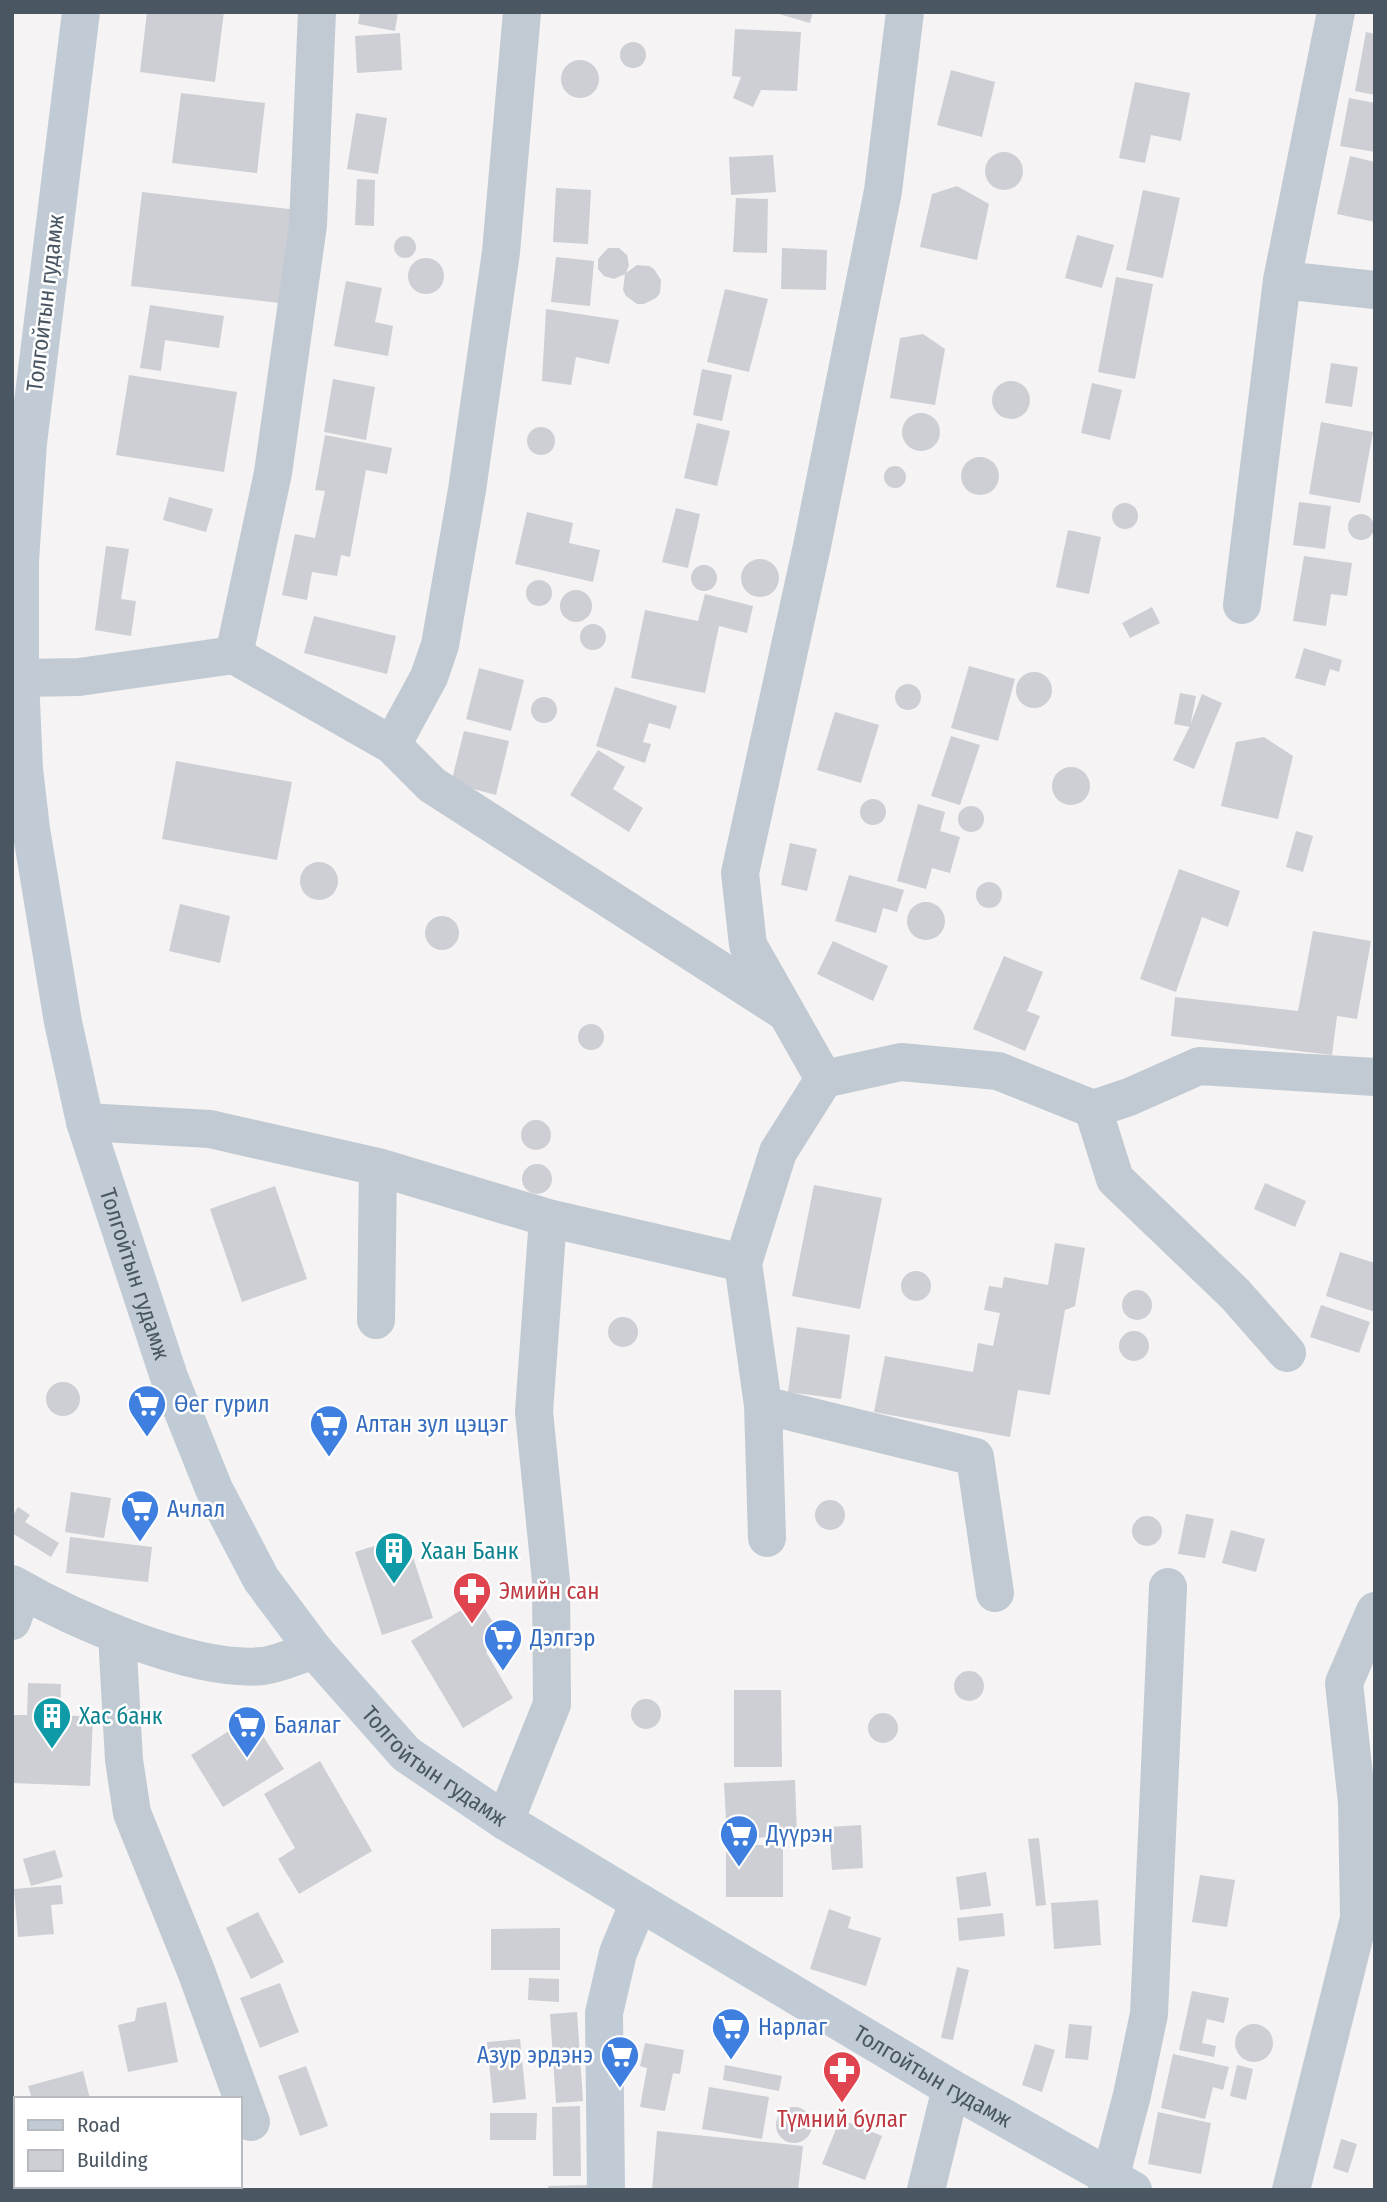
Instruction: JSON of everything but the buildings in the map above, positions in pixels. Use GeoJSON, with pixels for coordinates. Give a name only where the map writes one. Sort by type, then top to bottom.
{"type":"FeatureCollection","features":[{"type":"Feature","properties":{"kind":"main road","name":"Толгойтын гудамж"},"geometry":{"type":"LineString","coordinates":[[81,12],[28,443],[20,561],[20,678],[24,769],[22,828],[85,1122],[169,1377],[215,1489],[261,1580],[314,1650],[406,1754],[505,1821],[1117,2185]]}},
{"type":"Feature","properties":{"kind":"main road"},"geometry":{"type":"LineString","coordinates":[[606,2190],[604,2013],[618,1953],[639,1902]]}},
{"type":"Feature","properties":{"kind":"street"},"geometry":{"type":"LineString","coordinates":[[234,655],[273,472],[308,225],[317,12]]}},
{"type":"Feature","properties":{"kind":"street"},"geometry":{"type":"LineString","coordinates":[[391,745],[429,677],[440,645],[467,490],[501,252],[522,12]]}},
{"type":"Feature","properties":{"kind":"street"},"geometry":{"type":"LineString","coordinates":[[824,1079],[748,945],[740,873],[812,547],[883,191],[905,12]]}},
{"type":"Feature","properties":{"kind":"street"},"geometry":{"type":"LineString","coordinates":[[1242,605],[1282,280],[1336,12]]}},
{"type":"Feature","properties":{"kind":"street"},"geometry":{"type":"LineString","coordinates":[[1282,280],[1375,290]]}},
{"type":"Feature","properties":{"kind":"street"},"geometry":{"type":"LineString","coordinates":[[20,678],[79,677],[234,655],[391,745],[432,785],[786,1012]]}},
{"type":"Feature","properties":{"kind":"street"},"geometry":{"type":"LineString","coordinates":[[767,1538],[763,1405],[743,1263],[778,1152],[824,1079],[901,1062],[998,1071],[1093,1109],[1129,1097],[1199,1066],[1375,1077]]}},
{"type":"Feature","properties":{"kind":"street"},"geometry":{"type":"LineString","coordinates":[[1093,1109],[1115,1179],[1235,1294],[1287,1353]]}},
{"type":"Feature","properties":{"kind":"street"},"geometry":{"type":"LineString","coordinates":[[85,1122],[210,1129],[377,1167],[548,1218],[743,1263]]}},
{"type":"Feature","properties":{"kind":"street"},"geometry":{"type":"LineString","coordinates":[[376,1320],[377,1167]]}},
{"type":"Feature","properties":{"kind":"street"},"geometry":{"type":"LineString","coordinates":[[505,1821],[552,1704],[551,1581],[534,1412],[548,1218]]}},
{"type":"Feature","properties":{"kind":"street"},"geometry":{"type":"LineString","coordinates":[[763,1405],[975,1457],[995,1593]]}},
{"type":"Feature","properties":{"kind":"street"},"geometry":{"type":"LineString","coordinates":[[1117,2185],[1149,2014],[1168,1587]]}},
{"type":"Feature","properties":{"kind":"street"},"geometry":{"type":"LineString","coordinates":[[16,1598],[183,1656],[231,1665],[265,1666],[314,1650]]}},
{"type":"Feature","properties":{"kind":"street"},"geometry":{"type":"LineString","coordinates":[[1291,2190],[1359,1918],[1357,1803],[1344,1683],[1375,1611]]}},
{"type":"Feature","properties":{"kind":"street"},"geometry":{"type":"LineString","coordinates":[[117,1635],[124,1760],[132,1813],[196,1971],[242,2097]]}},
{"type":"Feature","properties":{"kind":"street"},"geometry":{"type":"LineString","coordinates":[[926,2190],[951,2088]]}},
{"type":"Feature","properties":{"kind":"street"},"geometry":{"type":"LineString","coordinates":[[242,2097],[251,2122]]}},
{"type":"Feature","properties":{"kind":"place","name":"Өег гурил"},"geometry":{"type":"Point","coordinates":[147,1438]}},
{"type":"Feature","properties":{"kind":"place","name":"Алтан зул цэцэг"},"geometry":{"type":"Point","coordinates":[329,1458]}},
{"type":"Feature","properties":{"kind":"place","name":"Ачлал"},"geometry":{"type":"Point","coordinates":[140,1543]}},
{"type":"Feature","properties":{"kind":"place","name":"Хаан Банк"},"geometry":{"type":"Point","coordinates":[394,1585]}},
{"type":"Feature","properties":{"kind":"place","name":"Эмийн сан"},"geometry":{"type":"Point","coordinates":[472,1625]}},
{"type":"Feature","properties":{"kind":"place","name":"Дэлгэр"},"geometry":{"type":"Point","coordinates":[503,1672]}},
{"type":"Feature","properties":{"kind":"place","name":"Хас банк"},"geometry":{"type":"Point","coordinates":[52,1750]}},
{"type":"Feature","properties":{"kind":"place","name":"Баялаг"},"geometry":{"type":"Point","coordinates":[247,1759]}},
{"type":"Feature","properties":{"kind":"place","name":"Дүүрэн"},"geometry":{"type":"Point","coordinates":[739,1868]}},
{"type":"Feature","properties":{"kind":"place","name":"Нарлаг"},"geometry":{"type":"Point","coordinates":[731,2061]}},
{"type":"Feature","properties":{"kind":"place","name":"Азур эрдэнэ"},"geometry":{"type":"Point","coordinates":[620,2089]}},
{"type":"Feature","properties":{"kind":"place","name":"Түмний булаг"},"geometry":{"type":"Point","coordinates":[842,2104]}}]}
